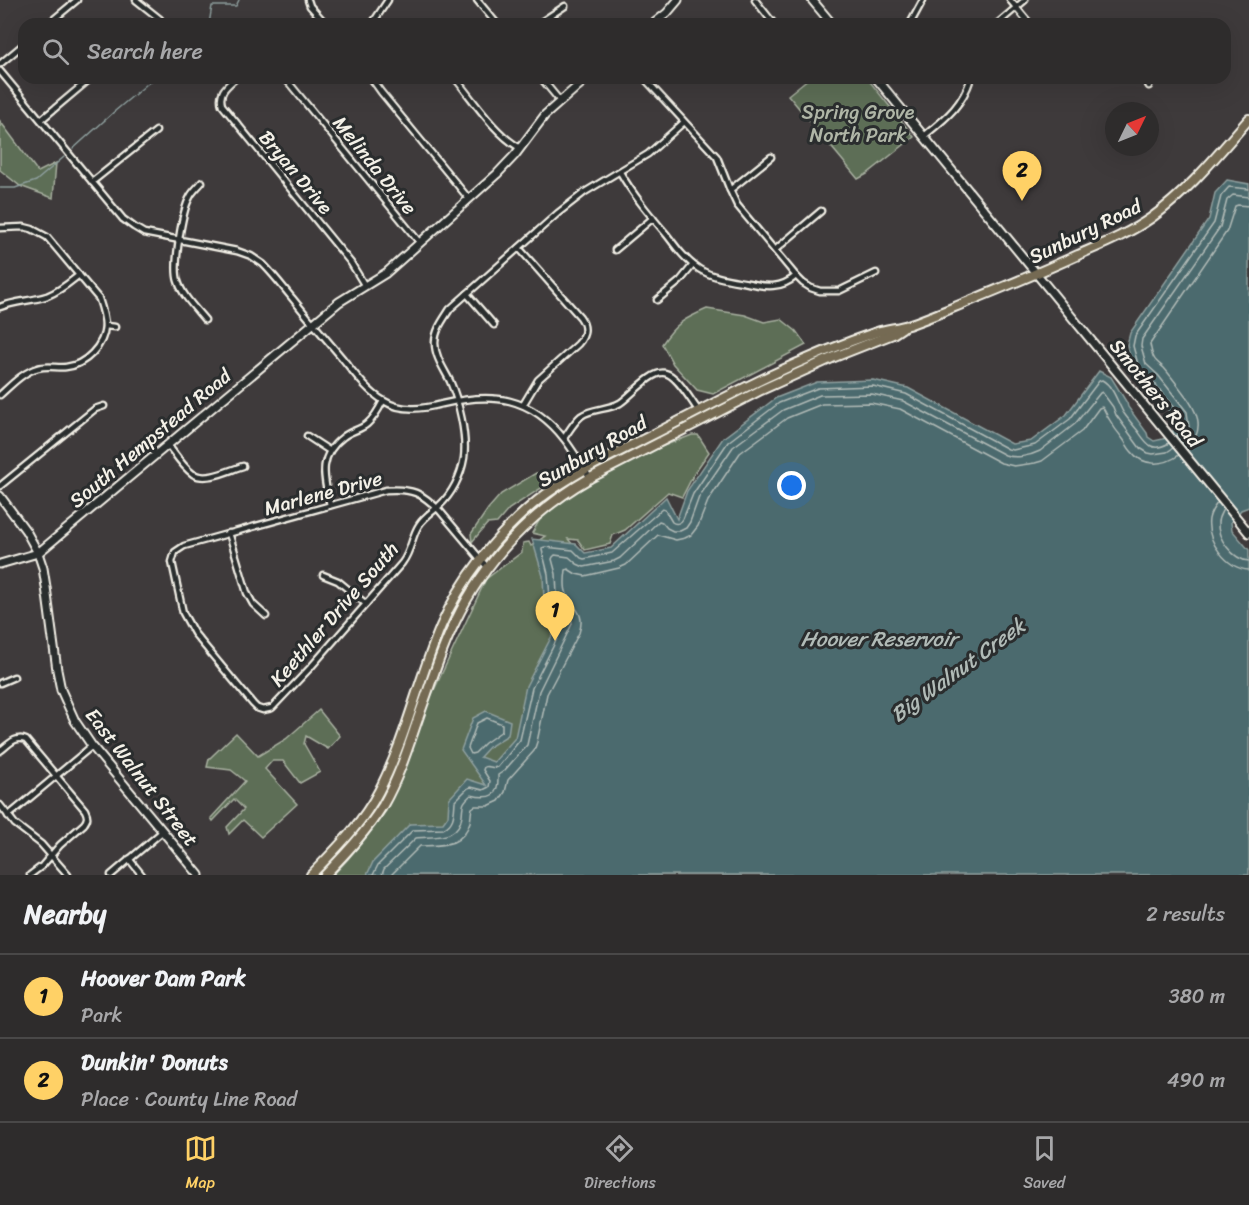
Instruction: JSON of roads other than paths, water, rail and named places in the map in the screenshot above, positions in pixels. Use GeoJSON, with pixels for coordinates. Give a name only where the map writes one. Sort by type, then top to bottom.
{"type":"FeatureCollection","features":[{"type":"Feature","properties":{"kind":"main road"},"geometry":{"type":"LineString","coordinates":[[661,18],[678,0]]}},
{"type":"Feature","properties":{"kind":"main road"},"geometry":{"type":"LineString","coordinates":[[812,0],[827,18]]}},
{"type":"Feature","properties":{"kind":"main road","name":"South Hempstead Road"},"geometry":{"type":"LineString","coordinates":[[0,564],[38,553],[345,298],[386,273],[507,165],[539,122],[580,84]]}},
{"type":"Feature","properties":{"kind":"main road","name":"Smothers Road"},"geometry":{"type":"LineString","coordinates":[[881,84],[1247,531]]}},
{"type":"Feature","properties":{"kind":"main road","name":"Sunbury Road"},"geometry":{"type":"LineString","coordinates":[[311,875],[352,831],[378,792],[393,760],[442,624],[470,575],[508,528],[536,502],[568,479],[757,381],[828,350],[877,332],[905,326],[1037,273],[1124,234],[1164,209],[1197,178],[1249,119]]}},
{"type":"Feature","properties":{"kind":"main road","name":"Sunbury Road"},"geometry":{"type":"LineString","coordinates":[[324,875],[365,831],[386,798],[398,775],[449,634],[462,608],[487,567],[520,531],[548,505],[590,478],[761,390],[893,334],[905,326]]}},
{"type":"Feature","properties":{"kind":"main road","name":"East Walnut Street"},"geometry":{"type":"LineString","coordinates":[[0,496],[26,531],[38,553],[43,568],[61,690],[75,721],[92,746],[199,875]]}},
{"type":"Feature","properties":{"kind":"street"},"geometry":{"type":"LineString","coordinates":[[55,18],[77,0]]}},
{"type":"Feature","properties":{"kind":"street"},"geometry":{"type":"LineString","coordinates":[[136,0],[159,18]]}},
{"type":"Feature","properties":{"kind":"street"},"geometry":{"type":"LineString","coordinates":[[308,0],[310,6],[321,18]]}},
{"type":"Feature","properties":{"kind":"street"},"geometry":{"type":"LineString","coordinates":[[376,18],[388,0]]}},
{"type":"Feature","properties":{"kind":"street"},"geometry":{"type":"LineString","coordinates":[[477,0],[492,18]]}},
{"type":"Feature","properties":{"kind":"street"},"geometry":{"type":"LineString","coordinates":[[754,0],[769,18]]}},
{"type":"Feature","properties":{"kind":"street"},"geometry":{"type":"LineString","coordinates":[[913,18],[923,0]]}},
{"type":"Feature","properties":{"kind":"street"},"geometry":{"type":"LineString","coordinates":[[1010,0],[1025,18]]}},
{"type":"Feature","properties":{"kind":"street"},"geometry":{"type":"LineString","coordinates":[[1004,18],[1025,0]]}},
{"type":"Feature","properties":{"kind":"street"},"geometry":{"type":"LineString","coordinates":[[547,18],[566,6]]}},
{"type":"Feature","properties":{"kind":"street"},"geometry":{"type":"LineString","coordinates":[[0,64],[18,49]]}},
{"type":"Feature","properties":{"kind":"street"},"geometry":{"type":"LineString","coordinates":[[0,71],[123,219],[144,233],[237,250],[251,256],[268,269],[362,383],[383,401],[406,408],[428,408],[456,401],[491,397],[523,405],[544,417],[564,438],[590,478]]}},
{"type":"Feature","properties":{"kind":"street"},"geometry":{"type":"LineString","coordinates":[[41,120],[84,84]]}},
{"type":"Feature","properties":{"kind":"street","name":"Bryan Drive"},"geometry":{"type":"LineString","coordinates":[[229,84],[221,93],[222,105],[351,263],[365,286]]}},
{"type":"Feature","properties":{"kind":"street","name":"Melinda Drive"},"geometry":{"type":"LineString","coordinates":[[290,84],[420,243]]}},
{"type":"Feature","properties":{"kind":"street"},"geometry":{"type":"LineString","coordinates":[[375,84],[469,199]]}},
{"type":"Feature","properties":{"kind":"street"},"geometry":{"type":"LineString","coordinates":[[460,84],[505,138],[519,148]]}},
{"type":"Feature","properties":{"kind":"street"},"geometry":{"type":"LineString","coordinates":[[546,84],[560,101]]}},
{"type":"Feature","properties":{"kind":"street"},"geometry":{"type":"LineString","coordinates":[[649,84],[717,157],[737,205],[803,283],[820,291],[839,291],[876,273]]}},
{"type":"Feature","properties":{"kind":"street"},"geometry":{"type":"LineString","coordinates":[[924,136],[955,108],[969,84]]}},
{"type":"Feature","properties":{"kind":"street","name":"Keethler Drive South"},"geometry":{"type":"LineString","coordinates":[[263,710],[272,708],[310,668],[408,556],[417,527],[444,500],[456,483],[464,457],[464,433],[451,384],[437,356],[435,343],[437,330],[450,309],[558,213],[585,192],[648,154],[684,122]]}},
{"type":"Feature","properties":{"kind":"street"},"geometry":{"type":"LineString","coordinates":[[92,182],[156,131]]}},
{"type":"Feature","properties":{"kind":"street"},"geometry":{"type":"LineString","coordinates":[[729,190],[771,157]]}},
{"type":"Feature","properties":{"kind":"street"},"geometry":{"type":"LineString","coordinates":[[620,172],[639,201],[693,265],[711,275],[764,286],[779,286],[796,276]]}},
{"type":"Feature","properties":{"kind":"street"},"geometry":{"type":"LineString","coordinates":[[202,182],[190,196],[184,212],[176,261],[181,289],[204,320]]}},
{"type":"Feature","properties":{"kind":"street"},"geometry":{"type":"LineString","coordinates":[[775,250],[821,211]]}},
{"type":"Feature","properties":{"kind":"street"},"geometry":{"type":"LineString","coordinates":[[615,250],[653,218]]}},
{"type":"Feature","properties":{"kind":"street"},"geometry":{"type":"LineString","coordinates":[[0,228],[24,227],[47,237],[99,299],[105,326],[104,334],[96,349],[83,361],[65,367],[39,367],[21,377],[0,395]]}},
{"type":"Feature","properties":{"kind":"street"},"geometry":{"type":"LineString","coordinates":[[519,248],[580,317],[585,330],[578,344],[538,381],[523,405]]}},
{"type":"Feature","properties":{"kind":"street"},"geometry":{"type":"LineString","coordinates":[[657,300],[680,281],[693,265]]}},
{"type":"Feature","properties":{"kind":"street"},"geometry":{"type":"LineString","coordinates":[[0,307],[47,296],[62,289],[79,274]]}},
{"type":"Feature","properties":{"kind":"street"},"geometry":{"type":"LineString","coordinates":[[467,294],[494,325]]}},
{"type":"Feature","properties":{"kind":"street"},"geometry":{"type":"LineString","coordinates":[[105,326],[115,327]]}},
{"type":"Feature","properties":{"kind":"street"},"geometry":{"type":"LineString","coordinates":[[564,438],[578,418],[620,403],[660,373],[672,376],[698,411]]}},
{"type":"Feature","properties":{"kind":"street"},"geometry":{"type":"LineString","coordinates":[[330,505],[324,485],[323,469],[330,451],[344,436],[369,422],[383,401]]}},
{"type":"Feature","properties":{"kind":"street"},"geometry":{"type":"LineString","coordinates":[[0,486],[95,409],[104,406]]}},
{"type":"Feature","properties":{"kind":"street"},"geometry":{"type":"LineString","coordinates":[[307,436],[330,451]]}},
{"type":"Feature","properties":{"kind":"street"},"geometry":{"type":"LineString","coordinates":[[168,445],[188,469],[198,476],[210,476],[243,466]]}},
{"type":"Feature","properties":{"kind":"street","name":"Marlene Drive"},"geometry":{"type":"LineString","coordinates":[[263,710],[253,704],[194,633],[183,613],[172,556],[184,546],[386,490],[397,489],[407,490],[426,498],[487,567]]}},
{"type":"Feature","properties":{"kind":"street"},"geometry":{"type":"LineString","coordinates":[[229,533],[247,593],[253,604],[266,616]]}},
{"type":"Feature","properties":{"kind":"street"},"geometry":{"type":"LineString","coordinates":[[323,576],[338,581],[366,604]]}},
{"type":"Feature","properties":{"kind":"street"},"geometry":{"type":"LineString","coordinates":[[0,683],[14,677]]}},
{"type":"Feature","properties":{"kind":"street"},"geometry":{"type":"LineString","coordinates":[[0,751],[16,738],[22,737],[27,740],[88,815],[84,824],[30,875]]}},
{"type":"Feature","properties":{"kind":"street"},"geometry":{"type":"LineString","coordinates":[[8,816],[92,746]]}},
{"type":"Feature","properties":{"kind":"street"},"geometry":{"type":"LineString","coordinates":[[0,805],[15,824],[41,844],[68,875]]}},
{"type":"Feature","properties":{"kind":"street"},"geometry":{"type":"LineString","coordinates":[[111,875],[163,831]]}},
{"type":"Feature","properties":{"kind":"street"},"geometry":{"type":"LineString","coordinates":[[129,860],[142,875]]}},
{"type":"Feature","properties":{"kind":"water","name":"Hoover Reservoir"},"geometry":{"type":"Polygon","coordinates":[[[1227,180],[1249,184],[1249,507],[1241,510],[1231,522],[1232,530],[1249,550],[1249,875],[367,875],[373,862],[410,824],[443,823],[448,816],[449,799],[467,779],[486,785],[461,750],[473,718],[486,711],[510,721],[508,735],[489,747],[480,757],[494,762],[515,738],[526,686],[559,622],[544,600],[543,576],[532,539],[576,544],[585,553],[611,548],[666,497],[677,519],[687,491],[723,438],[776,398],[817,382],[873,380],[908,388],[1012,444],[1031,441],[1066,415],[1099,371],[1111,377],[1148,437],[1154,441],[1163,439],[1172,433],[1176,425],[1174,418],[1148,384],[1134,372],[1127,345],[1130,333],[1209,219],[1215,193],[1227,180]]]}},
{"type":"Feature","properties":{"kind":"waterway"},"geometry":{"type":"LineString","coordinates":[[210,18],[212,6],[236,6],[239,0]]}},
{"type":"Feature","properties":{"kind":"waterway"},"geometry":{"type":"LineString","coordinates":[[73,149],[147,84]]}},
{"type":"Feature","properties":{"kind":"waterway"},"geometry":{"type":"LineString","coordinates":[[0,188],[15,188],[36,181],[64,157]]}},
{"type":"Feature","properties":{"kind":"place","name":"Dunkin' Donuts"},"geometry":{"type":"Point","coordinates":[1022,201]}},
{"type":"Feature","properties":{"kind":"place","name":"Hoover Dam Park"},"geometry":{"type":"Point","coordinates":[555,641]}},
{"type":"Feature","properties":{"kind":"park label","name":"Spring Grove North Park"},"geometry":{"type":"Point","coordinates":[858,124]}},
{"type":"Feature","properties":{"kind":"water label","name":"Big Walnut Creek"},"geometry":{"type":"Point","coordinates":[958,670]}}]}
